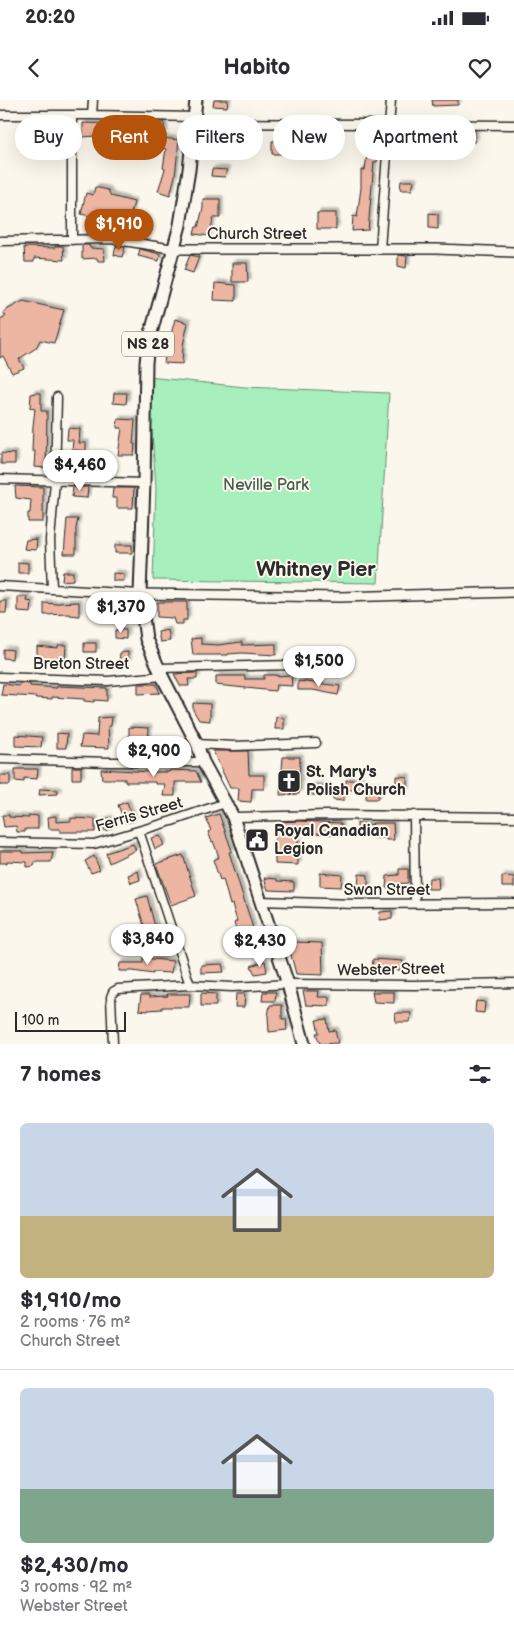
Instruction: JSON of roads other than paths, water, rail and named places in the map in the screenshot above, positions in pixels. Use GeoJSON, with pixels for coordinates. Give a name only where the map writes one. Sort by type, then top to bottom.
{"type":"FeatureCollection","features":[{"type":"Feature","properties":{"kind":"main road","name":"NS 28"},"geometry":{"type":"LineString","coordinates":[[194,115],[196,100]]}},
{"type":"Feature","properties":{"kind":"main road","name":"NS 28"},"geometry":{"type":"LineString","coordinates":[[190,160],[180,224],[147,353],[140,594],[146,639],[160,672],[197,744],[203,762],[232,818],[288,984],[304,1044]]}},
{"type":"Feature","properties":{"kind":"street"},"geometry":{"type":"LineString","coordinates":[[82,115],[92,115],[93,100]]}},
{"type":"Feature","properties":{"kind":"street"},"geometry":{"type":"LineString","coordinates":[[390,115],[391,100]]}},
{"type":"Feature","properties":{"kind":"street"},"geometry":{"type":"LineString","coordinates":[[0,115],[15,115]]}},
{"type":"Feature","properties":{"kind":"street"},"geometry":{"type":"LineString","coordinates":[[263,122],[355,124]]}},
{"type":"Feature","properties":{"kind":"street"},"geometry":{"type":"LineString","coordinates":[[476,125],[514,125]]}},
{"type":"Feature","properties":{"kind":"street"},"geometry":{"type":"LineString","coordinates":[[72,160],[72,240]]}},
{"type":"Feature","properties":{"kind":"street"},"geometry":{"type":"LineString","coordinates":[[380,249],[386,160]]}},
{"type":"Feature","properties":{"kind":"street","name":"Church Street"},"geometry":{"type":"LineString","coordinates":[[0,240],[121,240],[174,248],[514,252]]}},
{"type":"Feature","properties":{"kind":"street"},"geometry":{"type":"LineString","coordinates":[[52,588],[50,540],[55,481],[57,397]]}},
{"type":"Feature","properties":{"kind":"street"},"geometry":{"type":"LineString","coordinates":[[0,480],[144,483]]}},
{"type":"Feature","properties":{"kind":"street"},"geometry":{"type":"LineString","coordinates":[[0,586],[140,594],[340,597],[514,592]]}},
{"type":"Feature","properties":{"kind":"street","name":"Breton Street"},"geometry":{"type":"LineString","coordinates":[[0,677],[108,681],[160,672],[341,664]]}},
{"type":"Feature","properties":{"kind":"street"},"geometry":{"type":"LineString","coordinates":[[197,744],[234,746],[316,743]]}},
{"type":"Feature","properties":{"kind":"street"},"geometry":{"type":"LineString","coordinates":[[0,759],[203,762]]}},
{"type":"Feature","properties":{"kind":"street","name":"Ferris Street"},"geometry":{"type":"LineString","coordinates":[[0,842],[94,844],[225,803]]}},
{"type":"Feature","properties":{"kind":"street"},"geometry":{"type":"LineString","coordinates":[[232,818],[414,815],[514,817]]}},
{"type":"Feature","properties":{"kind":"street"},"geometry":{"type":"LineString","coordinates":[[414,815],[415,903]]}},
{"type":"Feature","properties":{"kind":"street"},"geometry":{"type":"LineString","coordinates":[[139,831],[190,985]]}},
{"type":"Feature","properties":{"kind":"street","name":"Swan Street"},"geometry":{"type":"LineString","coordinates":[[260,901],[355,904],[514,903]]}},
{"type":"Feature","properties":{"kind":"street","name":"Webster Street"},"geometry":{"type":"LineString","coordinates":[[113,1044],[111,997],[114,990],[119,989],[190,985],[232,987],[288,984],[415,985],[514,983]]}},
{"type":"Feature","properties":{"kind":"place","name":"St. Mary's Polish Church"},"geometry":{"type":"Point","coordinates":[289,781]}},
{"type":"Feature","properties":{"kind":"place","name":"Royal Canadian Legion"},"geometry":{"type":"Point","coordinates":[257,840]}},
{"type":"Feature","properties":{"kind":"district","name":"Whitney Pier"},"geometry":{"type":"Point","coordinates":[316,569]}},
{"type":"Feature","properties":{"kind":"park label","name":"Neville Park"},"geometry":{"type":"Point","coordinates":[266,485]}}]}
